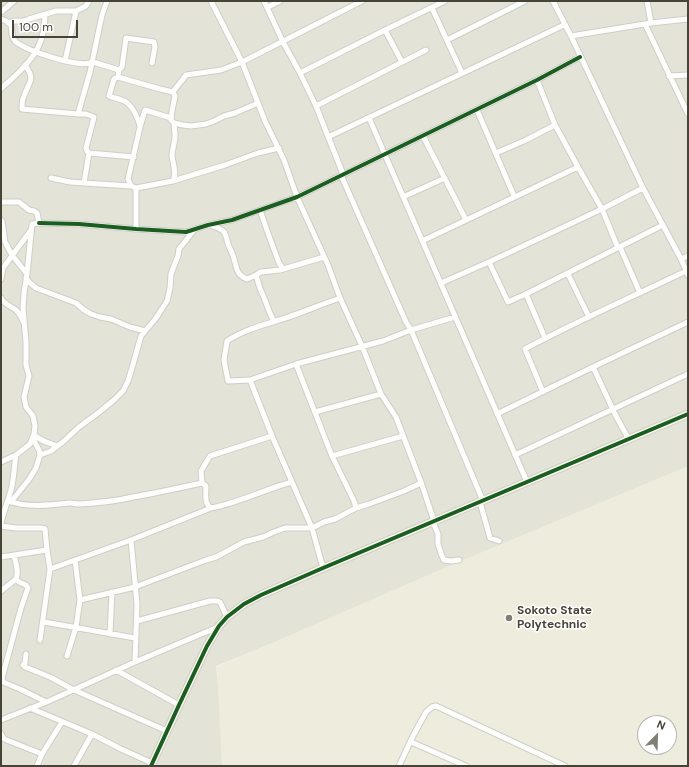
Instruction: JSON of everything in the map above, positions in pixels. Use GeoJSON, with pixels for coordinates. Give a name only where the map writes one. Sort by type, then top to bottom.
{"type":"FeatureCollection","features":[{"type":"Feature","properties":{"kind":"street"},"geometry":{"type":"LineString","coordinates":[[1,12],[14,1]]}},
{"type":"Feature","properties":{"kind":"street"},"geometry":{"type":"LineString","coordinates":[[8,23],[24,21],[56,11],[76,10],[86,6],[89,1]]}},
{"type":"Feature","properties":{"kind":"street"},"geometry":{"type":"LineString","coordinates":[[78,114],[93,62],[106,1]]}},
{"type":"Feature","properties":{"kind":"street"},"geometry":{"type":"LineString","coordinates":[[211,1],[242,62],[265,120],[284,160],[297,197],[362,346],[381,394],[396,417],[421,483],[438,534],[438,544],[442,556],[444,560],[459,560]]}},
{"type":"Feature","properties":{"kind":"street"},"geometry":{"type":"LineString","coordinates":[[264,1],[316,106],[342,175],[406,322],[411,330],[481,501],[490,538],[499,541]]}},
{"type":"Feature","properties":{"kind":"street"},"geometry":{"type":"LineString","coordinates":[[268,8],[280,1]]}},
{"type":"Feature","properties":{"kind":"street"},"geometry":{"type":"LineString","coordinates":[[173,181],[175,177],[172,151],[175,136],[172,120],[175,96],[173,92],[186,75],[221,70],[242,62],[362,1]]}},
{"type":"Feature","properties":{"kind":"street"},"geometry":{"type":"LineString","coordinates":[[300,73],[445,1]]}},
{"type":"Feature","properties":{"kind":"street"},"geometry":{"type":"LineString","coordinates":[[447,40],[525,1]]}},
{"type":"Feature","properties":{"kind":"street"},"geometry":{"type":"LineString","coordinates":[[543,392],[525,349],[640,293],[687,273],[643,188],[553,1]]}},
{"type":"Feature","properties":{"kind":"street"},"geometry":{"type":"LineString","coordinates":[[647,1],[648,24],[669,76],[688,114]]}},
{"type":"Feature","properties":{"kind":"street"},"geometry":{"type":"LineString","coordinates":[[432,8],[462,73]]}},
{"type":"Feature","properties":{"kind":"street"},"geometry":{"type":"LineString","coordinates":[[65,60],[76,10]]}},
{"type":"Feature","properties":{"kind":"street"},"geometry":{"type":"LineString","coordinates":[[1,89],[36,52],[45,31],[45,14]]}},
{"type":"Feature","properties":{"kind":"street"},"geometry":{"type":"LineString","coordinates":[[1,19],[11,25],[12,37],[16,42],[36,52],[57,59],[89,64],[93,62],[100,63],[119,70]]}},
{"type":"Feature","properties":{"kind":"street"},"geometry":{"type":"LineString","coordinates":[[571,36],[688,19]]}},
{"type":"Feature","properties":{"kind":"street"},"geometry":{"type":"LineString","coordinates":[[328,137],[564,26]]}},
{"type":"Feature","properties":{"kind":"street"},"geometry":{"type":"LineString","coordinates":[[385,30],[402,62]]}},
{"type":"Feature","properties":{"kind":"street"},"geometry":{"type":"LineString","coordinates":[[140,126],[133,110],[125,102],[110,96],[114,80],[118,77],[119,70],[122,67],[126,38],[154,42],[155,47],[152,63]]}},
{"type":"Feature","properties":{"kind":"street"},"geometry":{"type":"LineString","coordinates":[[316,106],[426,50]]}},
{"type":"Feature","properties":{"kind":"street"},"geometry":{"type":"LineString","coordinates":[[1,462],[16,455],[30,444],[33,437],[33,416],[26,407],[24,397],[29,376],[26,365],[23,308],[32,224],[79,224],[186,232],[208,225],[232,220],[297,197],[477,110],[580,57]]}},
{"type":"Feature","properties":{"kind":"street"},"geometry":{"type":"LineString","coordinates":[[25,65],[31,77],[23,97],[22,109],[86,114],[94,117],[86,148],[87,151],[90,153],[134,157]]}},
{"type":"Feature","properties":{"kind":"street"},"geometry":{"type":"LineString","coordinates":[[669,76],[688,75]]}},
{"type":"Feature","properties":{"kind":"street"},"geometry":{"type":"LineString","coordinates":[[118,77],[173,92]]}},
{"type":"Feature","properties":{"kind":"street"},"geometry":{"type":"LineString","coordinates":[[537,80],[555,125],[602,209],[640,293]]}},
{"type":"Feature","properties":{"kind":"street"},"geometry":{"type":"LineString","coordinates":[[136,229],[133,187],[128,179],[145,110],[172,120],[183,126],[191,126],[206,124],[258,102]]}},
{"type":"Feature","properties":{"kind":"street"},"geometry":{"type":"LineString","coordinates":[[477,110],[514,196]]}},
{"type":"Feature","properties":{"kind":"street"},"geometry":{"type":"LineString","coordinates":[[369,118],[527,482]]}},
{"type":"Feature","properties":{"kind":"street"},"geometry":{"type":"LineString","coordinates":[[496,153],[555,125]]}},
{"type":"Feature","properties":{"kind":"street"},"geometry":{"type":"LineString","coordinates":[[423,136],[466,220]]}},
{"type":"Feature","properties":{"kind":"street"},"geometry":{"type":"LineString","coordinates":[[50,178],[70,182],[133,187],[173,181],[258,153],[279,148]]}},
{"type":"Feature","properties":{"kind":"street"},"geometry":{"type":"LineString","coordinates":[[84,183],[90,153]]}},
{"type":"Feature","properties":{"kind":"street"},"geometry":{"type":"LineString","coordinates":[[422,241],[578,166]]}},
{"type":"Feature","properties":{"kind":"street"},"geometry":{"type":"LineString","coordinates":[[403,197],[445,178]]}},
{"type":"Feature","properties":{"kind":"street"},"geometry":{"type":"LineString","coordinates":[[441,283],[602,209],[643,188]]}},
{"type":"Feature","properties":{"kind":"street"},"geometry":{"type":"LineString","coordinates":[[1,202],[20,202],[29,210],[37,213],[39,223]]}},
{"type":"Feature","properties":{"kind":"street"},"geometry":{"type":"LineString","coordinates":[[260,210],[279,263],[283,269]]}},
{"type":"Feature","properties":{"kind":"street"},"geometry":{"type":"LineString","coordinates":[[1,220],[5,242],[30,283],[36,288],[76,303],[84,310],[92,314],[145,331]]}},
{"type":"Feature","properties":{"kind":"street"},"geometry":{"type":"LineString","coordinates":[[208,225],[217,227],[224,233],[240,276],[247,279],[256,276],[261,272],[283,269],[324,257]]}},
{"type":"Feature","properties":{"kind":"street"},"geometry":{"type":"LineString","coordinates":[[489,262],[508,302],[568,274],[663,225]]}},
{"type":"Feature","properties":{"kind":"street"},"geometry":{"type":"LineString","coordinates":[[1,279],[2,268],[32,229]]}},
{"type":"Feature","properties":{"kind":"street"},"geometry":{"type":"LineString","coordinates":[[40,455],[51,451],[123,391],[128,381],[141,336],[159,314],[167,301],[171,274],[179,249],[195,229]]}},
{"type":"Feature","properties":{"kind":"street"},"geometry":{"type":"LineString","coordinates":[[681,259],[688,256]]}},
{"type":"Feature","properties":{"kind":"street"},"geometry":{"type":"LineString","coordinates":[[568,274],[589,317]]}},
{"type":"Feature","properties":{"kind":"street"},"geometry":{"type":"LineString","coordinates":[[256,276],[258,285],[274,321]]}},
{"type":"Feature","properties":{"kind":"street"},"geometry":{"type":"LineString","coordinates":[[526,294],[545,338]]}},
{"type":"Feature","properties":{"kind":"street"},"geometry":{"type":"LineString","coordinates":[[1,298],[3,302],[19,312],[25,324]]}},
{"type":"Feature","properties":{"kind":"street"},"geometry":{"type":"LineString","coordinates":[[340,298],[250,329],[227,341],[224,360],[228,381],[250,380],[296,364],[383,341],[411,330],[455,317]]}},
{"type":"Feature","properties":{"kind":"street"},"geometry":{"type":"LineString","coordinates":[[498,414],[688,322]]}},
{"type":"Feature","properties":{"kind":"street"},"geometry":{"type":"LineString","coordinates":[[296,364],[332,456],[356,508]]}},
{"type":"Feature","properties":{"kind":"street"},"geometry":{"type":"LineString","coordinates":[[593,367],[629,440]]}},
{"type":"Feature","properties":{"kind":"street"},"geometry":{"type":"LineString","coordinates":[[515,455],[688,374]]}},
{"type":"Feature","properties":{"kind":"street"},"geometry":{"type":"LineString","coordinates":[[250,380],[272,436],[312,528],[324,568]]}},
{"type":"Feature","properties":{"kind":"street"},"geometry":{"type":"LineString","coordinates":[[315,412],[381,394]]}},
{"type":"Feature","properties":{"kind":"street"},"geometry":{"type":"LineString","coordinates":[[30,708],[92,734],[151,764],[207,646],[219,626],[227,617],[244,604],[261,595],[324,568],[688,414]]}},
{"type":"Feature","properties":{"kind":"street"},"geometry":{"type":"LineString","coordinates":[[211,508],[206,503],[206,486],[202,483],[201,471],[210,456],[272,436]]}},
{"type":"Feature","properties":{"kind":"street"},"geometry":{"type":"LineString","coordinates":[[332,456],[403,436]]}},
{"type":"Feature","properties":{"kind":"street"},"geometry":{"type":"LineString","coordinates":[[33,437],[57,446]]}},
{"type":"Feature","properties":{"kind":"street"},"geometry":{"type":"LineString","coordinates":[[33,437],[40,455],[36,468],[3,513],[1,525],[16,528],[44,529],[45,531],[50,569],[44,622],[40,640]]}},
{"type":"Feature","properties":{"kind":"street"},"geometry":{"type":"LineString","coordinates":[[10,502],[16,455]]}},
{"type":"Feature","properties":{"kind":"street"},"geometry":{"type":"LineString","coordinates":[[50,569],[131,540],[211,508],[227,505],[279,485],[292,482]]}},
{"type":"Feature","properties":{"kind":"street"},"geometry":{"type":"LineString","coordinates":[[10,502],[28,505],[79,504],[133,498],[202,483]]}},
{"type":"Feature","properties":{"kind":"street"},"geometry":{"type":"LineString","coordinates":[[80,600],[135,587],[216,557],[244,542],[263,537],[285,528],[312,528],[324,522],[335,519],[356,508],[404,491],[421,483]]}},
{"type":"Feature","properties":{"kind":"street"},"geometry":{"type":"LineString","coordinates":[[131,540],[137,604],[135,662]]}},
{"type":"Feature","properties":{"kind":"street"},"geometry":{"type":"LineString","coordinates":[[1,558],[47,550]]}},
{"type":"Feature","properties":{"kind":"street"},"geometry":{"type":"LineString","coordinates":[[1,592],[16,579],[18,574],[14,556]]}},
{"type":"Feature","properties":{"kind":"street"},"geometry":{"type":"LineString","coordinates":[[67,656],[76,627],[80,600],[75,560]]}},
{"type":"Feature","properties":{"kind":"street"},"geometry":{"type":"LineString","coordinates":[[16,579],[28,588],[3,668],[2,678],[3,682],[46,702]]}},
{"type":"Feature","properties":{"kind":"street"},"geometry":{"type":"LineString","coordinates":[[110,634],[112,592]]}},
{"type":"Feature","properties":{"kind":"street"},"geometry":{"type":"LineString","coordinates":[[137,621],[210,601],[220,602],[227,617]]}},
{"type":"Feature","properties":{"kind":"street"},"geometry":{"type":"LineString","coordinates":[[44,622],[135,638]]}},
{"type":"Feature","properties":{"kind":"street"},"geometry":{"type":"LineString","coordinates":[[1,720],[74,690],[116,670],[219,626]]}},
{"type":"Feature","properties":{"kind":"street"},"geometry":{"type":"LineString","coordinates":[[26,654],[25,663],[23,665],[25,667],[167,731]]}},
{"type":"Feature","properties":{"kind":"street"},"geometry":{"type":"LineString","coordinates":[[116,670],[178,705]]}},
{"type":"Feature","properties":{"kind":"street"},"geometry":{"type":"LineString","coordinates":[[399,766],[426,712],[432,707],[436,706],[565,766]]}},
{"type":"Feature","properties":{"kind":"street"},"geometry":{"type":"LineString","coordinates":[[37,766],[42,754],[62,722]]}},
{"type":"Feature","properties":{"kind":"street"},"geometry":{"type":"LineString","coordinates":[[1,734],[4,739],[42,754]]}},
{"type":"Feature","properties":{"kind":"street"},"geometry":{"type":"LineString","coordinates":[[74,766],[92,734]]}},
{"type":"Feature","properties":{"kind":"street"},"geometry":{"type":"LineString","coordinates":[[411,742],[466,766]]}},
{"type":"Feature","properties":{"kind":"shaded area"},"geometry":{"type":"Polygon","coordinates":[[[1,1],[688,1],[688,467],[342,615],[216,666],[225,766],[1,766],[1,1]]]}},
{"type":"Feature","properties":{"kind":"shaded area","name":"Sokoto State Polytechnic"},"geometry":{"type":"Polygon","coordinates":[[[688,466],[688,766],[222,766],[217,667],[444,568],[688,466]]]}},
{"type":"Feature","properties":{"kind":"cycle path"},"geometry":{"type":"LineString","coordinates":[[39,223],[79,224],[186,232],[208,225],[232,220],[297,197],[537,80],[580,57]]}},
{"type":"Feature","properties":{"kind":"cycle path"},"geometry":{"type":"LineString","coordinates":[[151,766],[207,646],[219,626],[227,617],[244,604],[323,568],[688,414]]}},
{"type":"Feature","properties":{"kind":"place","name":"Sokoto State Polytechnic"},"geometry":{"type":"Point","coordinates":[509,618]}}]}
